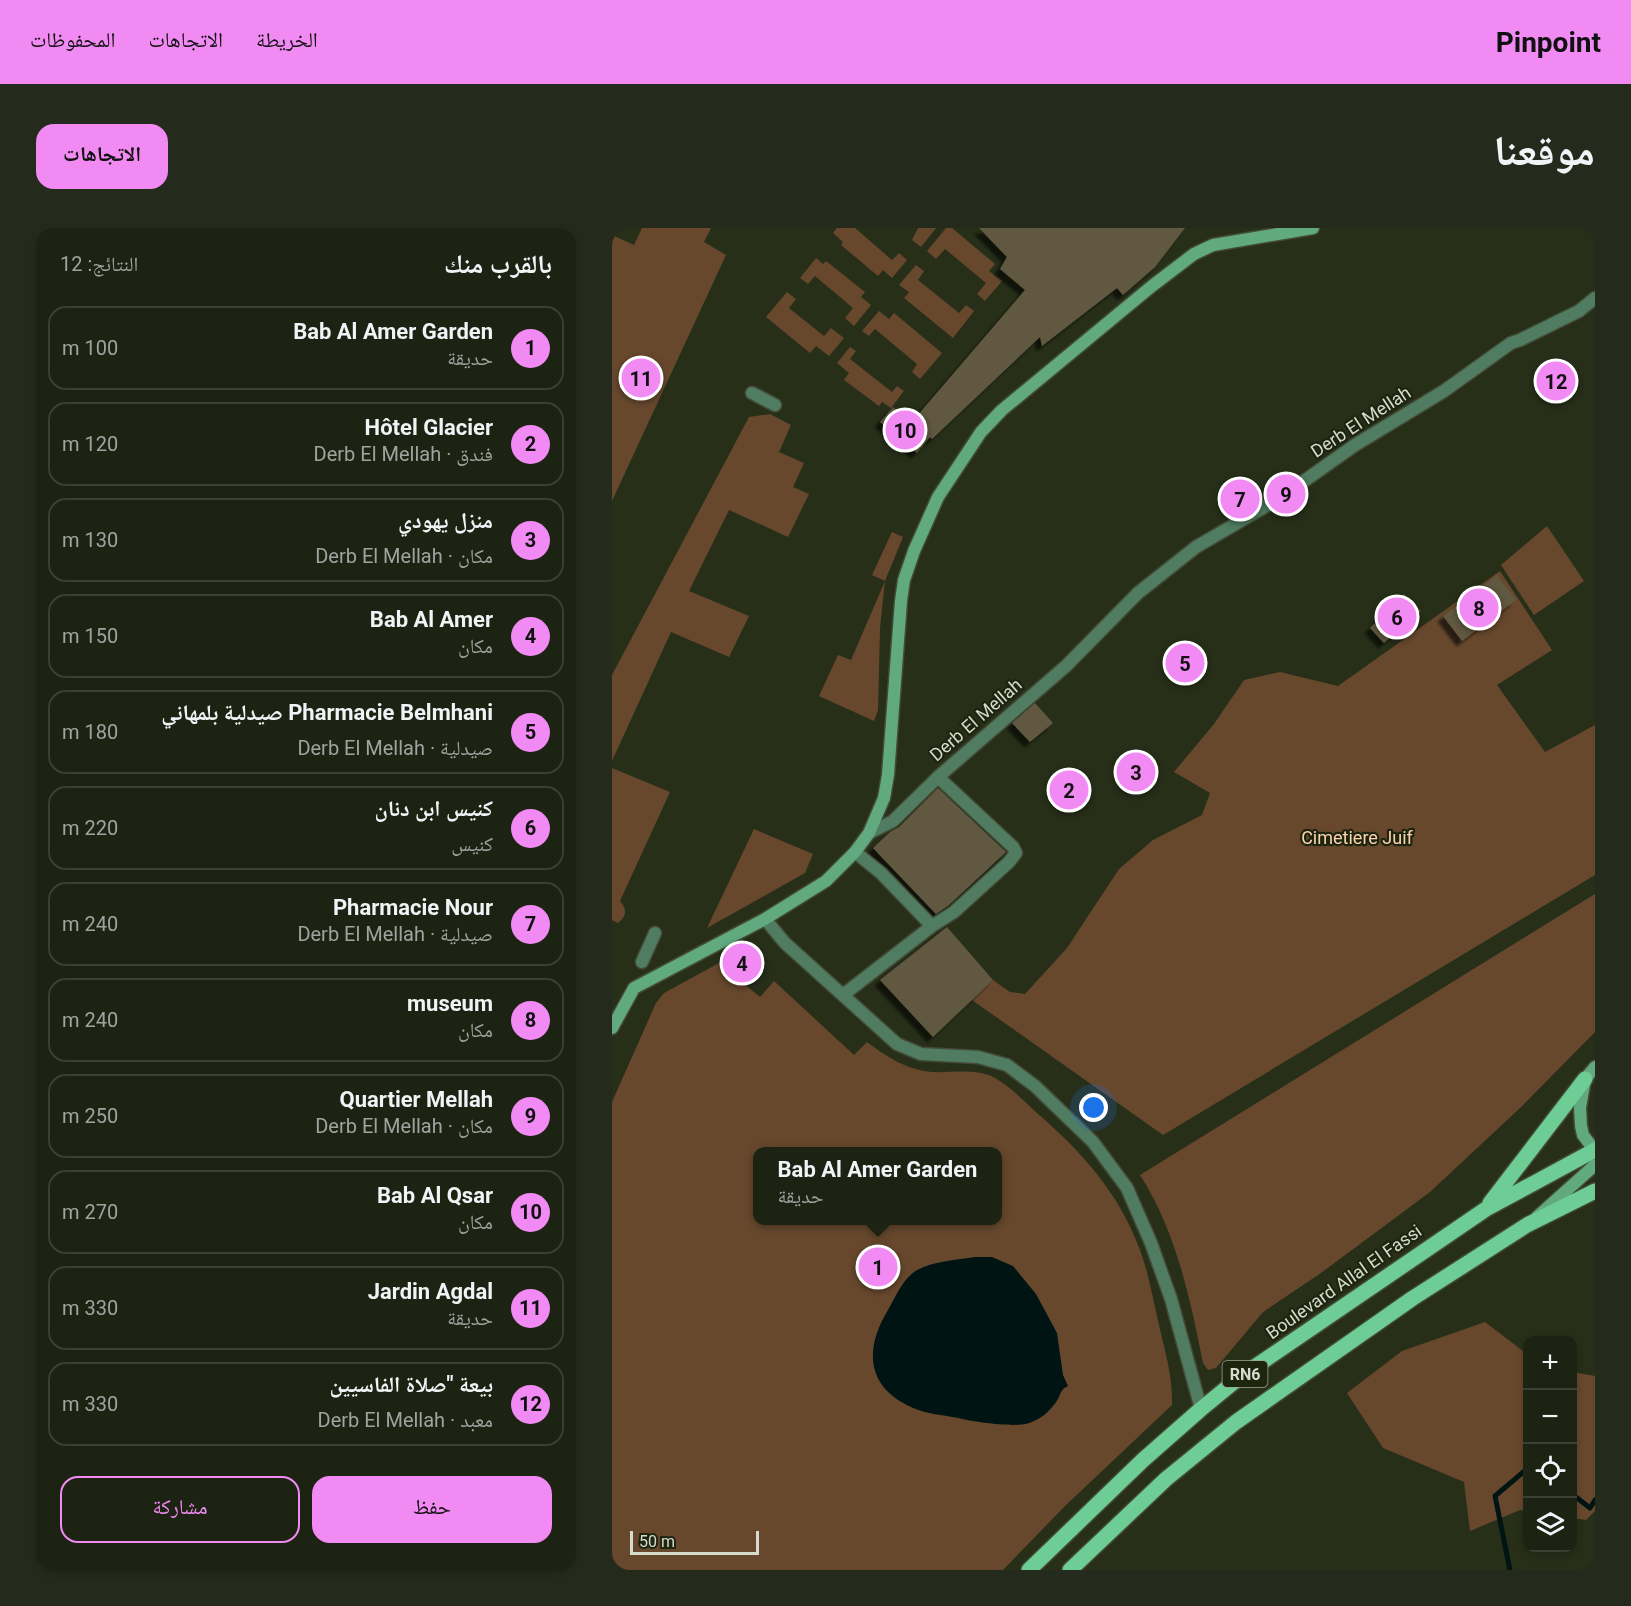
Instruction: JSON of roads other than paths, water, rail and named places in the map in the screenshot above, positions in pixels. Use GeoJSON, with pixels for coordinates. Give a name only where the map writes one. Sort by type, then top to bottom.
{"type":"FeatureCollection","features":[{"type":"Feature","properties":{"kind":"main road"},"geometry":{"type":"LineString","coordinates":[[1486,1209],[1592,1077]]}},
{"type":"Feature","properties":{"kind":"main road","name":"Boulevard Allal El Fassi"},"geometry":{"type":"LineString","coordinates":[[1029,1570],[1135,1467],[1240,1377],[1486,1209],[1595,1154]]}},
{"type":"Feature","properties":{"kind":"main road","name":"RN6"},"geometry":{"type":"LineString","coordinates":[[1070,1570],[1166,1479],[1236,1422],[1413,1298],[1527,1226],[1595,1191]]}},
{"type":"Feature","properties":{"kind":"street"},"geometry":{"type":"LineString","coordinates":[[612,1028],[634,988],[765,919],[826,881],[855,852],[869,833],[881,808],[888,775],[898,621],[904,580],[938,497],[981,432],[1002,410],[1087,338],[1199,251],[1213,245],[1313,228]]}},
{"type":"Feature","properties":{"kind":"street","name":"Derb El Mellah"},"geometry":{"type":"LineString","coordinates":[[869,833],[894,820],[938,777],[1066,666],[1138,593],[1196,547],[1280,498],[1355,445],[1444,391],[1511,343],[1579,310],[1595,298]]}},
{"type":"Feature","properties":{"kind":"street"},"geometry":{"type":"LineString","coordinates":[[752,393],[775,405]]}},
{"type":"Feature","properties":{"kind":"street"},"geometry":{"type":"LineString","coordinates":[[843,995],[932,926],[954,912],[1016,853],[1013,847],[938,777]]}},
{"type":"Feature","properties":{"kind":"street"},"geometry":{"type":"LineString","coordinates":[[855,852],[881,873],[932,926]]}},
{"type":"Feature","properties":{"kind":"street"},"geometry":{"type":"LineString","coordinates":[[765,919],[785,943],[888,1037],[906,1049],[929,1055],[978,1057],[1007,1065],[1035,1086],[1093,1142],[1127,1188],[1151,1243],[1171,1299],[1201,1409]]}},
{"type":"Feature","properties":{"kind":"street"},"geometry":{"type":"LineString","coordinates":[[642,962],[655,933]]}},
{"type":"Feature","properties":{"kind":"street"},"geometry":{"type":"LineString","coordinates":[[1527,1226],[1595,1154],[1583,1135],[1580,1108],[1592,1077]]}},
{"type":"Feature","properties":{"kind":"waterway"},"geometry":{"type":"LineString","coordinates":[[1510,1570],[1495,1496],[1523,1472]]}},
{"type":"Feature","properties":{"kind":"waterway"},"geometry":{"type":"LineString","coordinates":[[1577,1498],[1590,1508],[1595,1500]]}},
{"type":"Feature","properties":{"kind":"place","name":"Jardin Agdal"},"geometry":{"type":"Point","coordinates":[641,378]}},
{"type":"Feature","properties":{"kind":"place","name":"بيعة \"صلاة الفاسيين"},"geometry":{"type":"Point","coordinates":[1556,381]}},
{"type":"Feature","properties":{"kind":"place","name":"Bab Al Qsar"},"geometry":{"type":"Point","coordinates":[905,430]}},
{"type":"Feature","properties":{"kind":"place","name":"Quartier Mellah"},"geometry":{"type":"Point","coordinates":[1286,494]}},
{"type":"Feature","properties":{"kind":"place","name":"Pharmacie Nour"},"geometry":{"type":"Point","coordinates":[1240,499]}},
{"type":"Feature","properties":{"kind":"place","name":"museum"},"geometry":{"type":"Point","coordinates":[1479,608]}},
{"type":"Feature","properties":{"kind":"place","name":"كنيس ابن دنان"},"geometry":{"type":"Point","coordinates":[1397,617]}},
{"type":"Feature","properties":{"kind":"place","name":"Pharmacie Belmhani صيدلية بلمهاني"},"geometry":{"type":"Point","coordinates":[1185,663]}},
{"type":"Feature","properties":{"kind":"place","name":"منزل يهودي"},"geometry":{"type":"Point","coordinates":[1136,772]}},
{"type":"Feature","properties":{"kind":"place","name":"Hôtel Glacier"},"geometry":{"type":"Point","coordinates":[1069,790]}},
{"type":"Feature","properties":{"kind":"place","name":"Bab Al Amer"},"geometry":{"type":"Point","coordinates":[742,963]}},
{"type":"Feature","properties":{"kind":"place","name":"Bab Al Amer Garden"},"geometry":{"type":"Point","coordinates":[878,1267]}},
{"type":"Feature","properties":{"kind":"park label","name":"Cimetiere Juif"},"geometry":{"type":"Point","coordinates":[1357,838]}}]}
